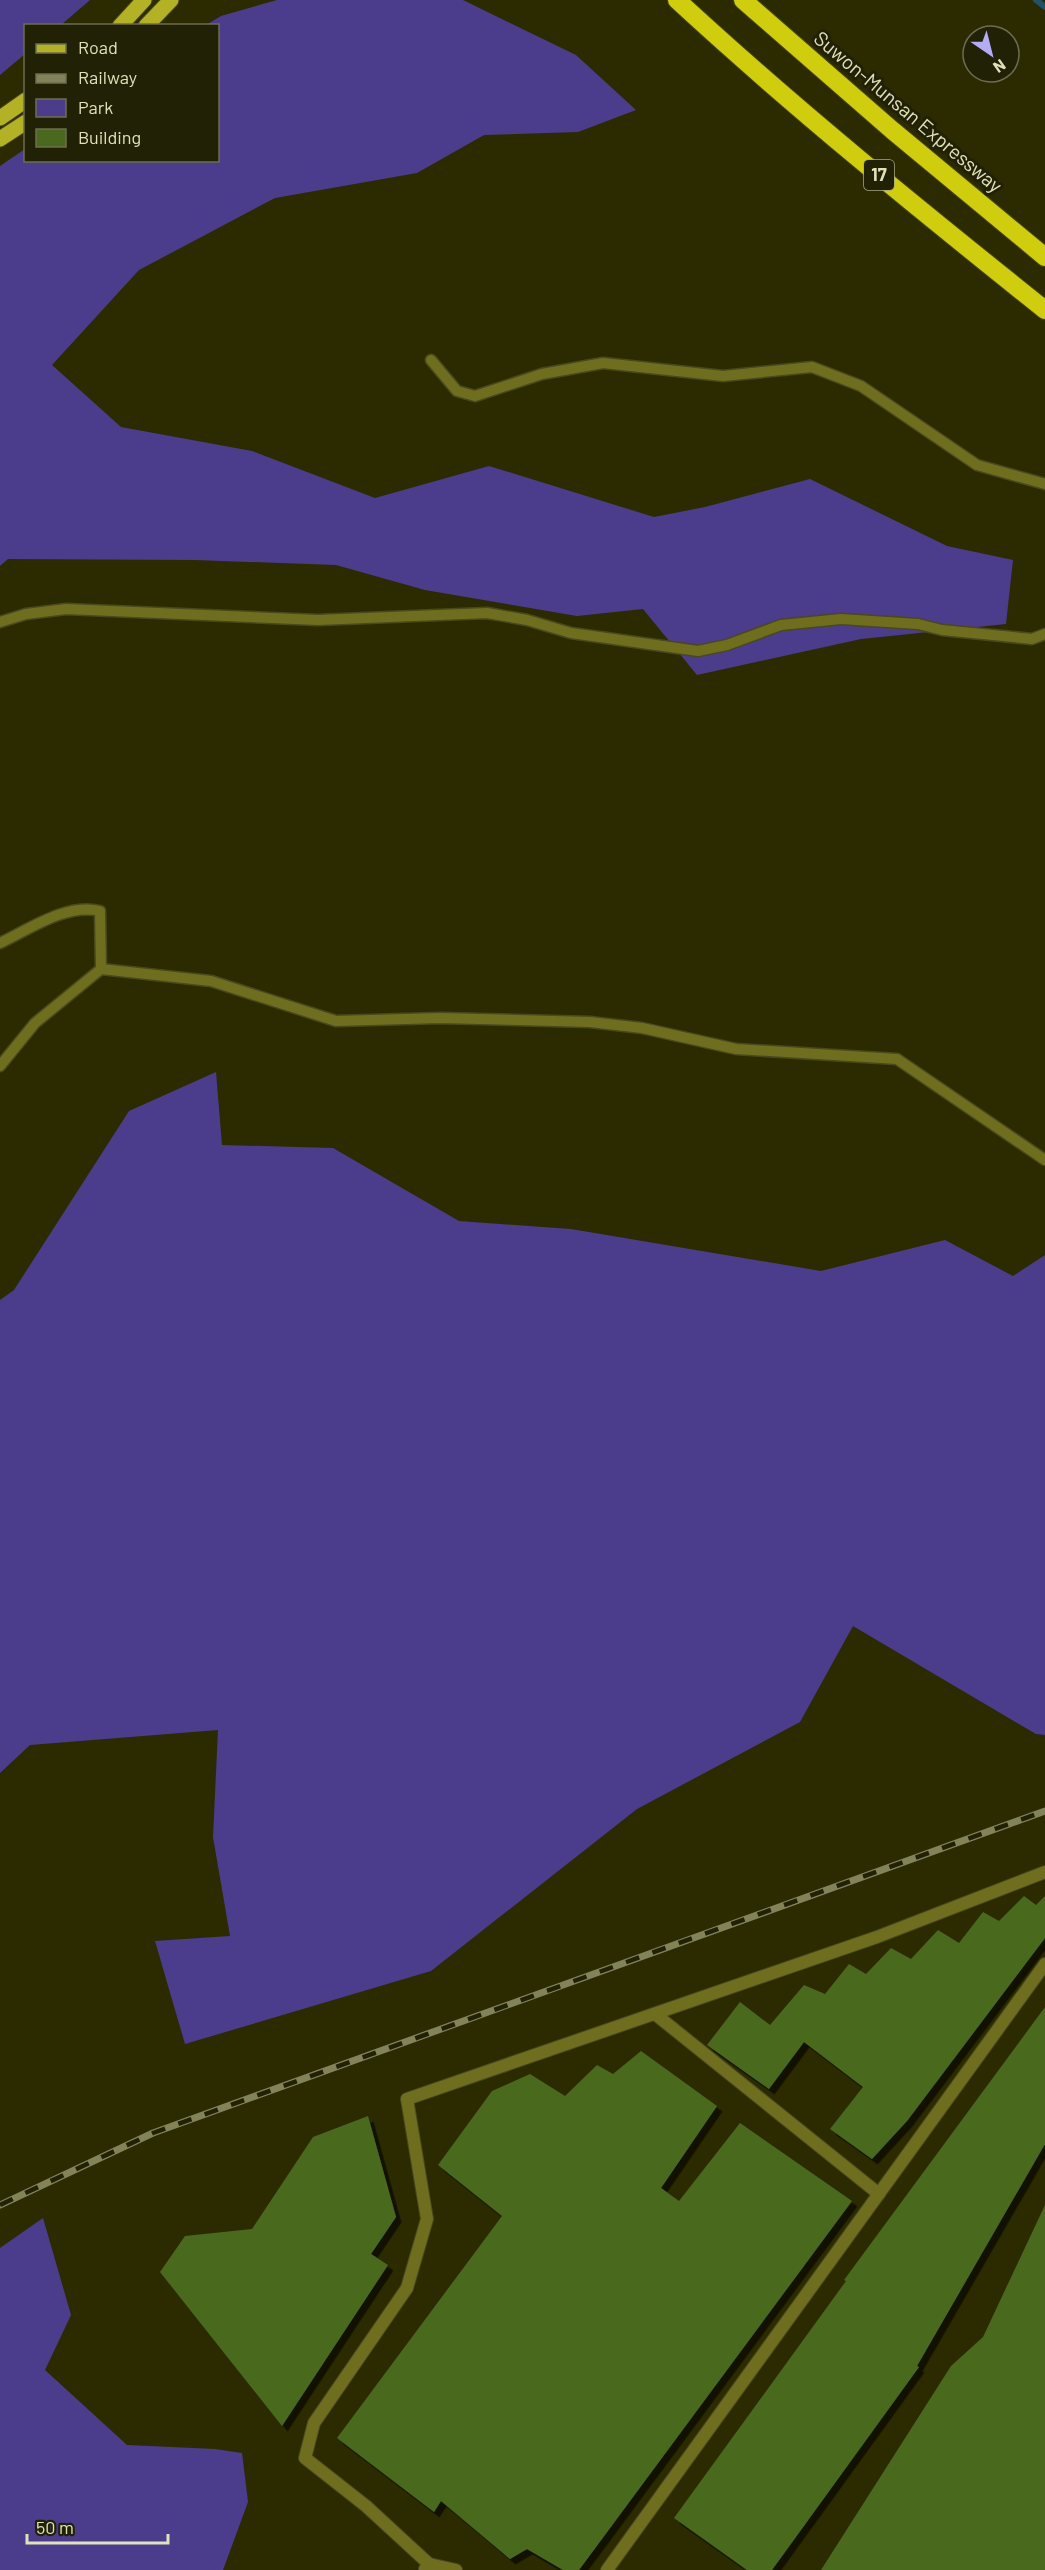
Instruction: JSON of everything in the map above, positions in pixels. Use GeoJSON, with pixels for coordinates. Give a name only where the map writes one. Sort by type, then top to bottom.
{"type":"FeatureCollection","features":[{"type":"Feature","properties":{"kind":"highway","name":"17"},"geometry":{"type":"LineString","coordinates":[[677,0],[904,197],[1045,310]]}},
{"type":"Feature","properties":{"kind":"highway","name":"Suwon-Munsan Expressway"},"geometry":{"type":"LineString","coordinates":[[749,5],[891,130],[1045,257]]}},
{"type":"Feature","properties":{"kind":"main road"},"geometry":{"type":"LineString","coordinates":[[122,24],[144,0]]}},
{"type":"Feature","properties":{"kind":"main road"},"geometry":{"type":"LineString","coordinates":[[148,24],[167,4],[182,0]]}},
{"type":"Feature","properties":{"kind":"main road"},"geometry":{"type":"LineString","coordinates":[[0,118],[24,101]]}},
{"type":"Feature","properties":{"kind":"main road"},"geometry":{"type":"LineString","coordinates":[[0,139],[24,123]]}},
{"type":"Feature","properties":{"kind":"street"},"geometry":{"type":"LineString","coordinates":[[456,2570],[427,2567],[366,2506],[305,2458],[314,2423],[407,2288],[427,2219],[407,2099],[877,1937],[1045,1872]]}},
{"type":"Feature","properties":{"kind":"street"},"geometry":{"type":"LineString","coordinates":[[607,2570],[1045,1964]]}},
{"type":"Feature","properties":{"kind":"street"},"geometry":{"type":"LineString","coordinates":[[655,2014],[879,2194]]}},
{"type":"Feature","properties":{"kind":"lane"},"geometry":{"type":"LineString","coordinates":[[431,360],[457,391],[475,396],[542,374],[603,363],[723,376],[812,367],[861,386],[977,465],[1045,484]]}},
{"type":"Feature","properties":{"kind":"lane"},"geometry":{"type":"LineString","coordinates":[[0,622],[26,614],[66,609],[318,620],[486,613],[527,620],[571,633],[698,651],[727,645],[781,625],[841,619],[918,624],[942,630],[1032,639],[1045,634]]}},
{"type":"Feature","properties":{"kind":"lane"},"geometry":{"type":"LineString","coordinates":[[0,943],[66,912],[86,908],[100,911],[101,969]]}},
{"type":"Feature","properties":{"kind":"lane"},"geometry":{"type":"LineString","coordinates":[[0,1066],[35,1023],[101,969],[212,981],[336,1021],[440,1018],[590,1022],[642,1028],[736,1049],[897,1059],[1045,1160]]}},
{"type":"Feature","properties":{"kind":"green space"},"geometry":{"type":"Polygon","coordinates":[[[0,0],[90,0],[62,24],[24,24],[24,55],[0,75],[0,0]]]}},
{"type":"Feature","properties":{"kind":"green space"},"geometry":{"type":"Polygon","coordinates":[[[277,0],[463,0],[576,55],[636,110],[578,132],[484,135],[417,173],[275,198],[139,270],[52,365],[121,427],[252,451],[375,498],[489,466],[654,517],[705,507],[810,479],[947,546],[1013,560],[1006,624],[861,639],[697,675],[643,609],[577,616],[425,590],[336,565],[195,560],[8,559],[0,566],[0,166],[24,150],[24,162],[219,162],[219,24],[208,24],[221,16],[277,0]]]}},
{"type":"Feature","properties":{"kind":"green space"},"geometry":{"type":"Polygon","coordinates":[[[216,1072],[222,1145],[333,1148],[459,1221],[571,1229],[821,1271],[945,1240],[1013,1276],[1045,1255],[1045,1735],[1036,1734],[853,1626],[800,1722],[637,1809],[431,1971],[185,2044],[155,1941],[230,1936],[213,1837],[218,1730],[30,1745],[0,1773],[0,1300],[14,1290],[129,1111],[216,1072]]]}},
{"type":"Feature","properties":{"kind":"green space"},"geometry":{"type":"Polygon","coordinates":[[[43,2218],[71,2315],[45,2370],[127,2445],[215,2449],[242,2453],[248,2502],[223,2570],[0,2570],[0,2248],[43,2218]]]}},
{"type":"Feature","properties":{"kind":"building"},"geometry":{"type":"Polygon","coordinates":[[[1024,1896],[1036,1905],[1045,1896],[1045,1938],[907,2121],[872,2159],[830,2129],[863,2087],[804,2042],[769,2089],[707,2045],[740,2002],[770,2025],[804,1985],[825,1994],[849,1964],[866,1974],[891,1948],[911,1959],[938,1930],[959,1943],[983,1912],[999,1921],[1024,1896]]]}},
{"type":"Feature","properties":{"kind":"building"},"geometry":{"type":"Polygon","coordinates":[[[1045,2007],[1045,2144],[917,2366],[919,2367],[772,2570],[747,2570],[674,2518],[846,2281],[844,2280],[1045,2007]]]}},
{"type":"Feature","properties":{"kind":"building"},"geometry":{"type":"Polygon","coordinates":[[[641,2051],[717,2106],[661,2188],[679,2201],[740,2123],[852,2201],[579,2570],[563,2570],[527,2549],[510,2559],[441,2501],[434,2512],[337,2438],[502,2216],[438,2165],[492,2091],[530,2074],[565,2096],[597,2065],[613,2074],[641,2051]]]}},
{"type":"Feature","properties":{"kind":"building"},"geometry":{"type":"Polygon","coordinates":[[[368,2116],[396,2217],[371,2254],[388,2265],[282,2426],[160,2272],[185,2236],[252,2229],[313,2137],[368,2116]]]}},
{"type":"Feature","properties":{"kind":"building"},"geometry":{"type":"Polygon","coordinates":[[[1045,2205],[1045,2570],[821,2570],[951,2366],[983,2337],[1045,2205]]]}},
{"type":"Feature","properties":{"kind":"waterway"},"geometry":{"type":"LineString","coordinates":[[1036,0],[1045,7]]}},
{"type":"Feature","properties":{"kind":"railway"},"geometry":{"type":"LineString","coordinates":[[0,2205],[153,2133],[1045,1811]]}}]}
